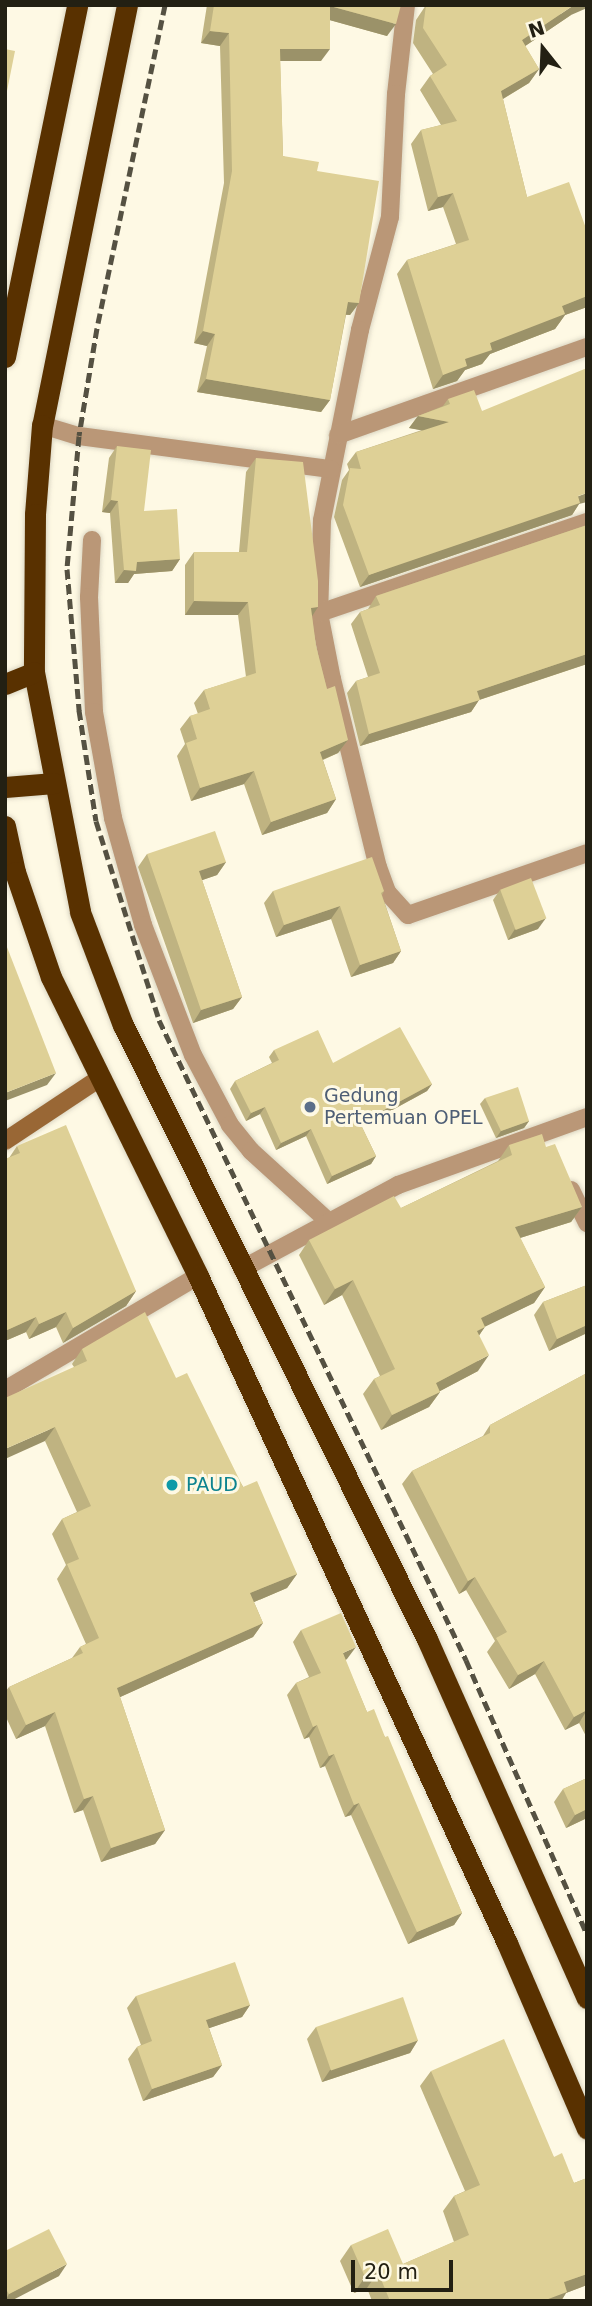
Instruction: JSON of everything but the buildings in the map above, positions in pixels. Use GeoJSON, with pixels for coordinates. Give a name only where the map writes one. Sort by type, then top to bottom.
{"type":"FeatureCollection","features":[{"type":"Feature","properties":{"kind":"highway"},"geometry":{"type":"LineString","coordinates":[[5,357],[77,5]]}},
{"type":"Feature","properties":{"kind":"highway"},"geometry":{"type":"LineString","coordinates":[[127,5],[43,425],[32,566],[34,672],[80,912],[95,959],[123,1025],[427,1639],[587,1998]]}},
{"type":"Feature","properties":{"kind":"highway"},"geometry":{"type":"LineString","coordinates":[[5,684],[34,672]]}},
{"type":"Feature","properties":{"kind":"highway"},"geometry":{"type":"LineString","coordinates":[[5,787],[54,783]]}},
{"type":"Feature","properties":{"kind":"highway"},"geometry":{"type":"LineString","coordinates":[[5,826],[15,872],[51,977],[198,1276],[507,1943],[587,2129]]}},
{"type":"Feature","properties":{"kind":"street"},"geometry":{"type":"LineString","coordinates":[[406,5],[396,94],[390,217],[331,469],[322,520],[319,613],[378,867],[399,908],[408,915],[587,853]]}},
{"type":"Feature","properties":{"kind":"street"},"geometry":{"type":"LineString","coordinates":[[338,435],[587,347]]}},
{"type":"Feature","properties":{"kind":"street"},"geometry":{"type":"LineString","coordinates":[[43,425],[79,436],[331,469]]}},
{"type":"Feature","properties":{"kind":"street"},"geometry":{"type":"LineString","coordinates":[[319,613],[587,522]]}},
{"type":"Feature","properties":{"kind":"street"},"geometry":{"type":"LineString","coordinates":[[92,540],[89,597],[94,712],[113,818],[143,925],[193,1055],[230,1125],[251,1151],[329,1222]]}},
{"type":"Feature","properties":{"kind":"street"},"geometry":{"type":"LineString","coordinates":[[5,1141],[100,1078]]}},
{"type":"Feature","properties":{"kind":"street"},"geometry":{"type":"LineString","coordinates":[[242,1269],[398,1185],[587,1117]]}},
{"type":"Feature","properties":{"kind":"street"},"geometry":{"type":"LineString","coordinates":[[544,1133],[555,1156]]}},
{"type":"Feature","properties":{"kind":"street"},"geometry":{"type":"LineString","coordinates":[[565,1178],[587,1223]]}},
{"type":"Feature","properties":{"kind":"street"},"geometry":{"type":"LineString","coordinates":[[5,1391],[198,1276]]}},
{"type":"Feature","properties":{"kind":"railway"},"geometry":{"type":"LineString","coordinates":[[165,5],[97,328],[79,436],[67,569],[79,710],[96,821],[159,1020],[466,1660],[587,1934]]}},
{"type":"Feature","properties":{"kind":"place","name":"Gedung Pertemuan OPEL"},"geometry":{"type":"Point","coordinates":[310,1107]}},
{"type":"Feature","properties":{"kind":"place","name":"PAUD"},"geometry":{"type":"Point","coordinates":[172,1485]}}]}
